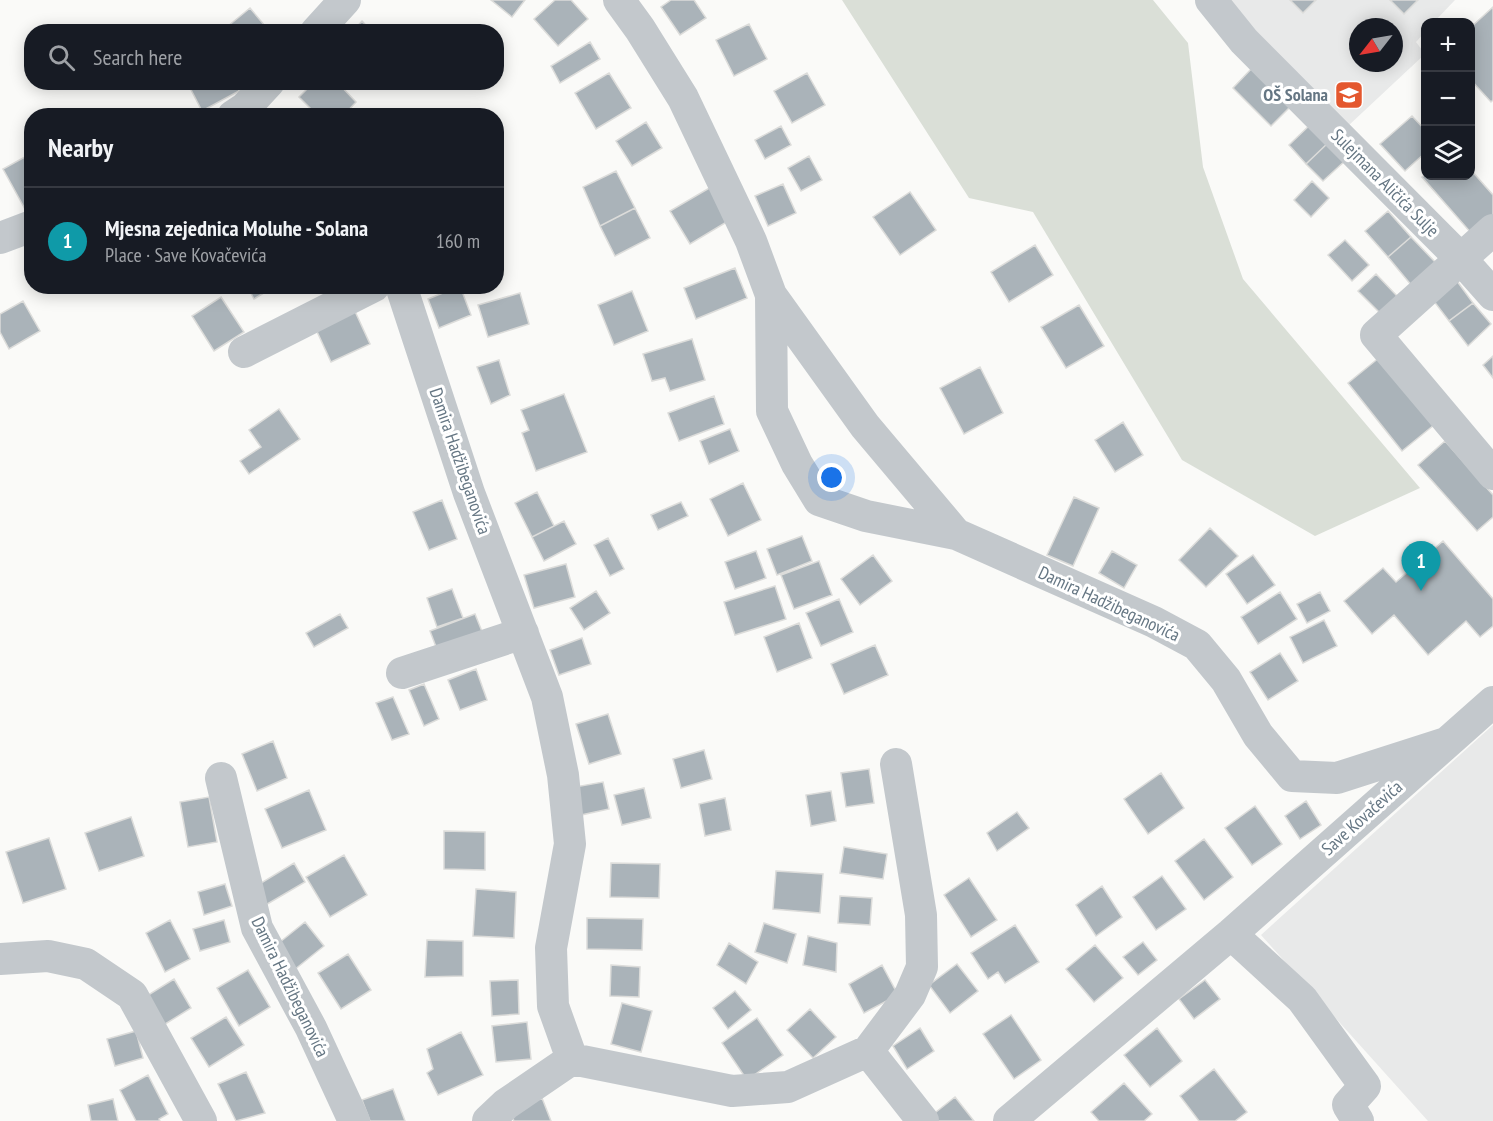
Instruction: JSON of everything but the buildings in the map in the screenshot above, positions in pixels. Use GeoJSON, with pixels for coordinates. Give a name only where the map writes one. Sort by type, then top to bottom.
{"type":"FeatureCollection","features":[{"type":"Feature","properties":{"kind":"street"},"geometry":{"type":"LineString","coordinates":[[323,24],[345,0]]}},
{"type":"Feature","properties":{"kind":"street","name":"Damira Hadžibeganovića"},"geometry":{"type":"LineString","coordinates":[[619,0],[683,98],[751,241],[771,294],[865,426],[956,534]]}},
{"type":"Feature","properties":{"kind":"street","name":"Sulejmana Aličića Sulje"},"geometry":{"type":"LineString","coordinates":[[1211,0],[1244,41],[1462,260],[1493,295]]}},
{"type":"Feature","properties":{"kind":"street"},"geometry":{"type":"LineString","coordinates":[[249,108],[263,90]]}},
{"type":"Feature","properties":{"kind":"street"},"geometry":{"type":"LineString","coordinates":[[0,238],[24,229]]}},
{"type":"Feature","properties":{"kind":"street"},"geometry":{"type":"LineString","coordinates":[[1493,230],[1376,335],[1493,474]]}},
{"type":"Feature","properties":{"kind":"street"},"geometry":{"type":"LineString","coordinates":[[244,352],[358,294]]}},
{"type":"Feature","properties":{"kind":"street","name":"Damira Hadžibeganovića"},"geometry":{"type":"LineString","coordinates":[[404,294],[469,492],[547,698],[563,775],[570,844],[551,948],[553,1006],[572,1059]]}},
{"type":"Feature","properties":{"kind":"street","name":"Damira Hadžibeganovića"},"geometry":{"type":"LineString","coordinates":[[771,294],[772,411],[797,464],[819,500],[866,516],[956,534],[1154,622],[1197,645],[1226,680],[1257,735],[1292,776],[1338,778],[1446,743]]}},
{"type":"Feature","properties":{"kind":"street"},"geometry":{"type":"LineString","coordinates":[[402,673],[524,633]]}},
{"type":"Feature","properties":{"kind":"street","name":"Save Kovačevića"},"geometry":{"type":"LineString","coordinates":[[1009,1121],[1231,934],[1493,702]]}},
{"type":"Feature","properties":{"kind":"street"},"geometry":{"type":"LineString","coordinates":[[488,1121],[506,1104],[572,1059],[732,1090],[788,1087],[868,1051],[910,995],[922,967],[921,915],[896,764]]}},
{"type":"Feature","properties":{"kind":"street","name":"Damira Hadžibeganovića"},"geometry":{"type":"LineString","coordinates":[[220,778],[257,927],[311,1028],[354,1121]]}},
{"type":"Feature","properties":{"kind":"street"},"geometry":{"type":"LineString","coordinates":[[1231,934],[1302,999],[1365,1086],[1348,1104],[1358,1121]]}},
{"type":"Feature","properties":{"kind":"street"},"geometry":{"type":"LineString","coordinates":[[0,959],[48,956],[86,964],[132,995],[201,1121]]}},
{"type":"Feature","properties":{"kind":"street"},"geometry":{"type":"LineString","coordinates":[[868,1051],[923,1121]]}},
{"type":"Feature","properties":{"kind":"shaded area"},"geometry":{"type":"Polygon","coordinates":[[[842,0],[1153,0],[1188,43],[1203,167],[1243,279],[1420,488],[1315,536],[1182,460],[1033,212],[969,198],[842,0]]]}},
{"type":"Feature","properties":{"kind":"shaded area","name":"OŠ Solana"},"geometry":{"type":"Polygon","coordinates":[[[1226,0],[1455,0],[1438,18],[1421,18],[1421,36],[1416,42],[1421,49],[1421,58],[1348,126],[1226,0]]]}},
{"type":"Feature","properties":{"kind":"shaded area"},"geometry":{"type":"Polygon","coordinates":[[[1493,725],[1493,1121],[1428,1121],[1261,935],[1493,725]]]}},
{"type":"Feature","properties":{"kind":"place","name":"OŠ Solana"},"geometry":{"type":"Point","coordinates":[1349,95]}},
{"type":"Feature","properties":{"kind":"place","name":"Mjesna zejednica Moluhe - Solana"},"geometry":{"type":"Point","coordinates":[1421,591]}}]}
